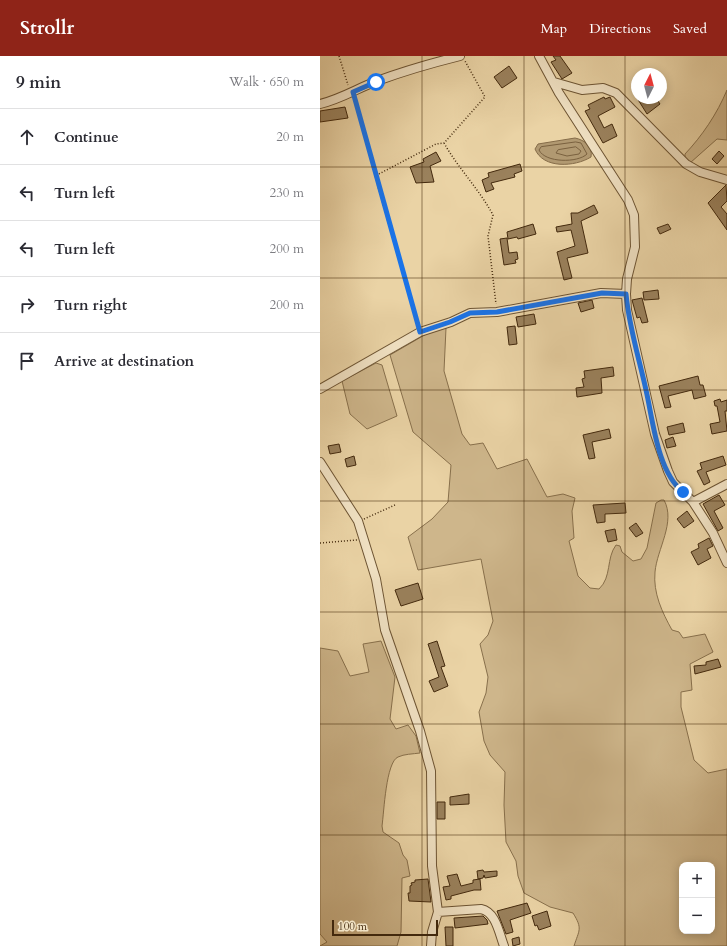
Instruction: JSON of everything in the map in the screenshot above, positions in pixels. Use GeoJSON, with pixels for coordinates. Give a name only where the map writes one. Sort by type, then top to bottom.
{"type":"FeatureCollection","features":[{"type":"Feature","properties":{"kind":"street"},"geometry":{"type":"LineString","coordinates":[[320,104],[334,101],[376,82],[419,67],[461,56]]}},
{"type":"Feature","properties":{"kind":"street"},"geometry":{"type":"LineString","coordinates":[[538,56],[559,93],[628,200],[634,215],[635,247],[627,279],[626,294],[637,359],[660,449],[673,482],[693,502],[713,533],[727,563]]}},
{"type":"Feature","properties":{"kind":"street"},"geometry":{"type":"LineString","coordinates":[[554,82],[582,90],[603,88],[616,93],[686,164],[700,172],[727,180]]}},
{"type":"Feature","properties":{"kind":"street"},"geometry":{"type":"LineString","coordinates":[[320,389],[420,332],[450,322],[470,313],[497,312],[602,293],[626,294]]}},
{"type":"Feature","properties":{"kind":"street"},"geometry":{"type":"LineString","coordinates":[[320,462],[358,521],[376,579],[385,630],[420,731],[431,771],[432,866],[438,912],[432,932],[431,946]]}},
{"type":"Feature","properties":{"kind":"street"},"geometry":{"type":"LineString","coordinates":[[693,502],[727,484]]}},
{"type":"Feature","properties":{"kind":"street"},"geometry":{"type":"LineString","coordinates":[[438,912],[481,909],[487,910],[492,916],[504,946]]}},
{"type":"Feature","properties":{"kind":"path"},"geometry":{"type":"LineString","coordinates":[[339,56],[348,86],[353,92],[375,176],[420,332]]}},
{"type":"Feature","properties":{"kind":"path"},"geometry":{"type":"LineString","coordinates":[[375,176],[436,144],[444,143],[485,97],[461,56]]}},
{"type":"Feature","properties":{"kind":"path"},"geometry":{"type":"LineString","coordinates":[[444,143],[452,157],[487,203],[493,215],[488,236],[497,312]]}},
{"type":"Feature","properties":{"kind":"path"},"geometry":{"type":"LineString","coordinates":[[358,521],[395,505]]}},
{"type":"Feature","properties":{"kind":"path"},"geometry":{"type":"LineString","coordinates":[[320,543],[347,542],[364,538]]}},
{"type":"Feature","properties":{"kind":"shaded area"},"geometry":{"type":"Polygon","coordinates":[[[727,90],[727,140],[717,139],[690,163],[685,159],[685,154],[709,124],[719,108],[727,90]]]}},
{"type":"Feature","properties":{"kind":"shaded area"},"geometry":{"type":"Polygon","coordinates":[[[440,326],[446,328],[444,371],[462,434],[470,445],[483,443],[497,469],[527,459],[547,497],[563,494],[575,498],[572,511],[574,538],[569,541],[578,576],[590,588],[599,589],[603,584],[606,579],[613,550],[616,545],[620,546],[622,552],[633,561],[641,559],[647,548],[656,503],[664,500],[667,508],[667,526],[656,563],[655,572],[655,587],[659,602],[672,630],[679,632],[683,638],[705,634],[713,652],[690,664],[692,690],[681,692],[681,707],[694,760],[708,773],[727,769],[727,946],[574,946],[579,933],[579,926],[573,913],[550,907],[524,893],[518,876],[516,861],[506,842],[504,805],[505,772],[490,755],[484,741],[479,712],[486,693],[488,677],[480,644],[488,635],[493,621],[481,559],[418,570],[408,537],[432,519],[448,502],[451,465],[413,432],[390,355],[440,326]]]}},
{"type":"Feature","properties":{"kind":"shaded area"},"geometry":{"type":"Polygon","coordinates":[[[376,363],[382,365],[397,416],[367,429],[350,414],[342,381],[376,363]]]}},
{"type":"Feature","properties":{"kind":"shaded area"},"geometry":{"type":"Polygon","coordinates":[[[381,641],[395,677],[390,719],[396,729],[408,725],[416,736],[420,753],[400,756],[394,761],[388,777],[382,826],[383,832],[399,843],[403,855],[407,860],[410,876],[402,878],[401,932],[397,946],[320,946],[327,942],[320,934],[320,648],[338,651],[350,676],[369,672],[363,644],[381,641]]]}},
{"type":"Feature","properties":{"kind":"water"},"geometry":{"type":"Polygon","coordinates":[[[575,138],[588,144],[591,150],[591,157],[577,163],[552,163],[545,160],[535,149],[538,144],[575,138]]]}},
{"type":"Feature","properties":{"kind":"building"},"geometry":{"type":"Polygon","coordinates":[[[553,56],[560,56],[572,73],[562,79],[551,62],[556,60],[553,56]]]}},
{"type":"Feature","properties":{"kind":"building"},"geometry":{"type":"Polygon","coordinates":[[[509,66],[517,78],[502,88],[494,77],[509,66]]]}},
{"type":"Feature","properties":{"kind":"building"},"geometry":{"type":"Polygon","coordinates":[[[604,97],[605,99],[610,97],[615,107],[598,116],[604,128],[612,124],[617,136],[603,143],[585,111],[590,109],[588,105],[604,97]]]}},
{"type":"Feature","properties":{"kind":"building"},"geometry":{"type":"Polygon","coordinates":[[[641,104],[660,104],[647,114],[641,104]]]}},
{"type":"Feature","properties":{"kind":"building"},"geometry":{"type":"Polygon","coordinates":[[[345,107],[348,118],[320,122],[320,111],[345,107]]]}},
{"type":"Feature","properties":{"kind":"building"},"geometry":{"type":"Polygon","coordinates":[[[719,151],[724,156],[717,164],[712,159],[719,151]]]}},
{"type":"Feature","properties":{"kind":"building"},"geometry":{"type":"Polygon","coordinates":[[[436,152],[441,161],[430,166],[434,182],[416,183],[410,167],[424,162],[423,159],[436,152]]]}},
{"type":"Feature","properties":{"kind":"building"},"geometry":{"type":"Polygon","coordinates":[[[520,164],[522,171],[514,174],[515,177],[491,183],[494,189],[486,192],[482,180],[489,177],[488,173],[520,164]]]}},
{"type":"Feature","properties":{"kind":"building"},"geometry":{"type":"Polygon","coordinates":[[[726,185],[727,201],[721,207],[727,214],[727,230],[708,203],[726,185]]]}},
{"type":"Feature","properties":{"kind":"building"},"geometry":{"type":"Polygon","coordinates":[[[594,205],[598,213],[581,221],[588,253],[567,258],[572,278],[564,280],[557,252],[575,246],[571,230],[557,232],[556,227],[572,224],[571,213],[578,213],[594,205]]]}},
{"type":"Feature","properties":{"kind":"building"},"geometry":{"type":"Polygon","coordinates":[[[533,224],[536,234],[518,239],[517,237],[508,239],[507,232],[533,224]]]}},
{"type":"Feature","properties":{"kind":"building"},"geometry":{"type":"Polygon","coordinates":[[[668,224],[671,229],[660,234],[657,228],[668,224]]]}},
{"type":"Feature","properties":{"kind":"building"},"geometry":{"type":"Polygon","coordinates":[[[507,238],[509,253],[517,252],[518,259],[515,260],[516,263],[504,265],[500,239],[507,238]]]}},
{"type":"Feature","properties":{"kind":"building"},"geometry":{"type":"Polygon","coordinates":[[[658,290],[659,299],[644,300],[643,292],[658,290]]]}},
{"type":"Feature","properties":{"kind":"building"},"geometry":{"type":"Polygon","coordinates":[[[642,298],[648,322],[642,323],[640,317],[637,318],[632,300],[642,298]]]}},
{"type":"Feature","properties":{"kind":"building"},"geometry":{"type":"Polygon","coordinates":[[[592,300],[594,308],[581,312],[578,303],[592,300]]]}},
{"type":"Feature","properties":{"kind":"building"},"geometry":{"type":"Polygon","coordinates":[[[534,314],[536,324],[518,327],[516,317],[534,314]]]}},
{"type":"Feature","properties":{"kind":"building"},"geometry":{"type":"Polygon","coordinates":[[[515,326],[517,344],[509,345],[507,327],[515,326]]]}},
{"type":"Feature","properties":{"kind":"building"},"geometry":{"type":"Polygon","coordinates":[[[613,367],[614,376],[601,378],[602,393],[577,397],[576,388],[584,387],[582,379],[585,378],[584,371],[613,367]]]}},
{"type":"Feature","properties":{"kind":"building"},"geometry":{"type":"Polygon","coordinates":[[[698,376],[700,385],[703,385],[706,396],[694,399],[692,390],[668,396],[671,407],[665,408],[659,386],[698,376]]]}},
{"type":"Feature","properties":{"kind":"building"},"geometry":{"type":"Polygon","coordinates":[[[720,399],[721,402],[727,400],[727,411],[725,411],[727,431],[712,434],[710,424],[720,422],[717,406],[715,406],[714,401],[720,399]]]}},
{"type":"Feature","properties":{"kind":"building"},"geometry":{"type":"Polygon","coordinates":[[[683,423],[685,432],[669,435],[667,427],[683,423]]]}},
{"type":"Feature","properties":{"kind":"building"},"geometry":{"type":"Polygon","coordinates":[[[609,429],[611,438],[592,442],[595,458],[589,459],[583,435],[609,429]]]}},
{"type":"Feature","properties":{"kind":"building"},"geometry":{"type":"Polygon","coordinates":[[[673,437],[676,446],[667,448],[665,440],[673,437]]]}},
{"type":"Feature","properties":{"kind":"building"},"geometry":{"type":"Polygon","coordinates":[[[339,444],[341,452],[330,454],[328,446],[339,444]]]}},
{"type":"Feature","properties":{"kind":"building"},"geometry":{"type":"Polygon","coordinates":[[[354,456],[356,465],[347,467],[345,459],[354,456]]]}},
{"type":"Feature","properties":{"kind":"building"},"geometry":{"type":"Polygon","coordinates":[[[723,456],[726,465],[706,472],[710,482],[704,485],[697,471],[702,469],[700,463],[723,456]]]}},
{"type":"Feature","properties":{"kind":"building"},"geometry":{"type":"Polygon","coordinates":[[[719,495],[725,505],[714,511],[723,528],[718,531],[703,504],[719,495]]]}},
{"type":"Feature","properties":{"kind":"building"},"geometry":{"type":"Polygon","coordinates":[[[625,503],[626,513],[605,514],[605,522],[597,523],[593,505],[625,503]]]}},
{"type":"Feature","properties":{"kind":"building"},"geometry":{"type":"Polygon","coordinates":[[[687,511],[694,521],[684,528],[677,519],[687,511]]]}},
{"type":"Feature","properties":{"kind":"building"},"geometry":{"type":"Polygon","coordinates":[[[636,523],[643,533],[636,537],[629,528],[636,523]]]}},
{"type":"Feature","properties":{"kind":"building"},"geometry":{"type":"Polygon","coordinates":[[[615,529],[617,540],[608,542],[605,531],[615,529]]]}},
{"type":"Feature","properties":{"kind":"building"},"geometry":{"type":"Polygon","coordinates":[[[709,538],[713,546],[707,549],[711,558],[698,565],[691,552],[699,548],[698,544],[709,538]]]}},
{"type":"Feature","properties":{"kind":"building"},"geometry":{"type":"Polygon","coordinates":[[[418,583],[423,599],[401,606],[395,590],[418,583]]]}},
{"type":"Feature","properties":{"kind":"building"},"geometry":{"type":"Polygon","coordinates":[[[437,641],[445,666],[441,667],[448,686],[434,692],[429,681],[439,677],[428,644],[437,641]]]}},
{"type":"Feature","properties":{"kind":"building"},"geometry":{"type":"Polygon","coordinates":[[[718,659],[721,667],[695,674],[694,666],[706,665],[706,662],[718,659]]]}},
{"type":"Feature","properties":{"kind":"building"},"geometry":{"type":"Polygon","coordinates":[[[469,794],[469,804],[450,805],[450,797],[469,794]]]}},
{"type":"Feature","properties":{"kind":"building"},"geometry":{"type":"Polygon","coordinates":[[[437,802],[445,802],[445,819],[437,819],[437,802]]]}},
{"type":"Feature","properties":{"kind":"building"},"geometry":{"type":"Polygon","coordinates":[[[483,870],[484,872],[497,871],[497,876],[485,878],[484,875],[483,878],[478,879],[477,871],[483,870]]]}},
{"type":"Feature","properties":{"kind":"building"},"geometry":{"type":"Polygon","coordinates":[[[457,874],[461,886],[473,883],[473,880],[480,879],[481,890],[474,890],[451,896],[451,899],[446,900],[443,887],[450,886],[447,876],[457,874]]]}},
{"type":"Feature","properties":{"kind":"building"},"geometry":{"type":"Polygon","coordinates":[[[428,879],[431,902],[409,901],[408,893],[410,893],[411,883],[415,882],[415,880],[428,879]]]}},
{"type":"Feature","properties":{"kind":"building"},"geometry":{"type":"Polygon","coordinates":[[[527,903],[531,913],[510,920],[513,932],[506,934],[497,911],[527,903]]]}},
{"type":"Feature","properties":{"kind":"building"},"geometry":{"type":"Polygon","coordinates":[[[547,911],[551,926],[539,930],[537,925],[535,926],[532,916],[547,911]]]}},
{"type":"Feature","properties":{"kind":"building"},"geometry":{"type":"Polygon","coordinates":[[[483,916],[487,920],[488,924],[455,928],[454,918],[483,916]]]}},
{"type":"Feature","properties":{"kind":"building"},"geometry":{"type":"Polygon","coordinates":[[[445,927],[453,927],[453,946],[446,946],[445,927]]]}},
{"type":"Feature","properties":{"kind":"building"},"geometry":{"type":"Polygon","coordinates":[[[519,937],[520,944],[513,946],[512,939],[519,937]]]}},
{"type":"Feature","properties":{"kind":"route"},"geometry":{"type":"LineString","coordinates":[[376,82],[353,92],[375,176],[420,332],[450,322],[470,313],[497,312],[602,293],[613,292],[626,294],[627,310],[637,359],[646,390],[655,434],[673,482],[683,492]]}}]}
